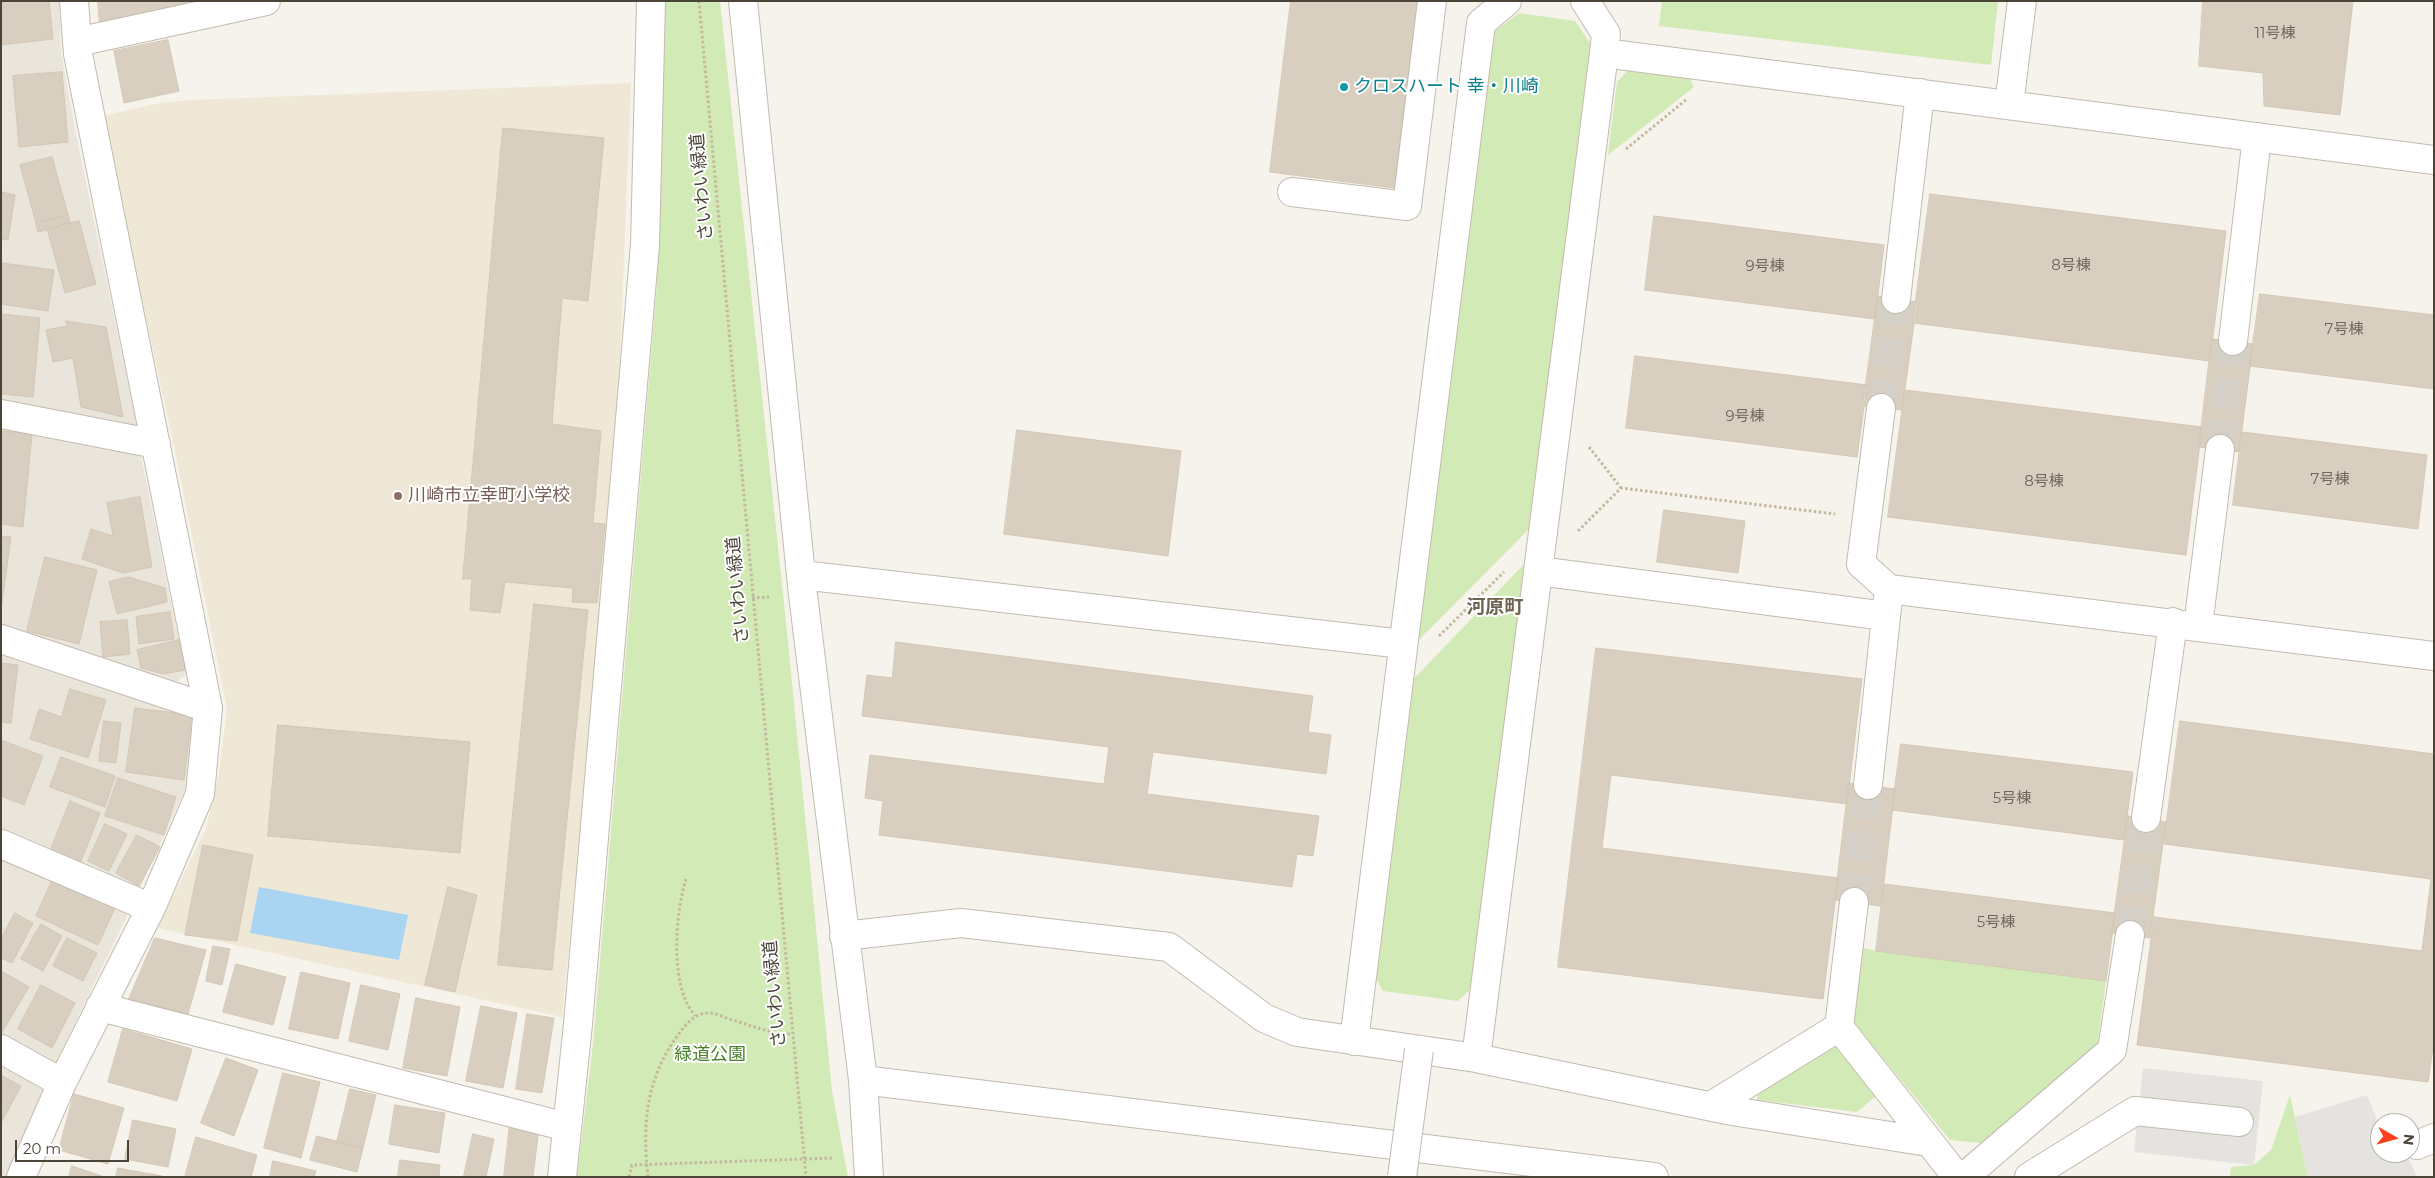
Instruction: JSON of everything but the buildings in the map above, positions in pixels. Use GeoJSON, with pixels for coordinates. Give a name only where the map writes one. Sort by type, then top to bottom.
{"type":"FeatureCollection","features":[{"type":"Feature","properties":{"kind":"street"},"geometry":{"type":"LineString","coordinates":[[20,1177],[62,1083],[151,908],[200,794],[208,708],[77,42],[74,1]]}},
{"type":"Feature","properties":{"kind":"street"},"geometry":{"type":"LineString","coordinates":[[77,42],[266,1]]}},
{"type":"Feature","properties":{"kind":"street"},"geometry":{"type":"LineString","coordinates":[[562,1177],[645,245],[652,1]]}},
{"type":"Feature","properties":{"kind":"street"},"geometry":{"type":"LineString","coordinates":[[743,1],[802,575],[844,936],[863,1080],[869,1177]]}},
{"type":"Feature","properties":{"kind":"street"},"geometry":{"type":"LineString","coordinates":[[1292,192],[1407,206],[1432,1]]}},
{"type":"Feature","properties":{"kind":"street"},"geometry":{"type":"LineString","coordinates":[[1354,1041],[1481,23],[1507,1]]}},
{"type":"Feature","properties":{"kind":"street"},"geometry":{"type":"LineString","coordinates":[[1476,1058],[1606,34],[1584,1]]}},
{"type":"Feature","properties":{"kind":"street"},"geometry":{"type":"LineString","coordinates":[[2009,105],[2022,1]]}},
{"type":"Feature","properties":{"kind":"street"},"geometry":{"type":"LineString","coordinates":[[1604,52],[2434,160]]}},
{"type":"Feature","properties":{"kind":"street"},"geometry":{"type":"LineString","coordinates":[[1896,299],[1920,93]]}},
{"type":"Feature","properties":{"kind":"street"},"geometry":{"type":"LineString","coordinates":[[2233,341],[2257,137]]}},
{"type":"Feature","properties":{"kind":"street"},"geometry":{"type":"LineString","coordinates":[[1881,408],[1861,564],[1889,589],[2434,656]]}},
{"type":"Feature","properties":{"kind":"street"},"geometry":{"type":"LineString","coordinates":[[1,414],[156,444]]}},
{"type":"Feature","properties":{"kind":"street"},"geometry":{"type":"LineString","coordinates":[[2146,818],[2220,449]]}},
{"type":"Feature","properties":{"kind":"street"},"geometry":{"type":"LineString","coordinates":[[1538,570],[1886,616]]}},
{"type":"Feature","properties":{"kind":"street"},"geometry":{"type":"LineString","coordinates":[[802,575],[1403,644]]}},
{"type":"Feature","properties":{"kind":"street"},"geometry":{"type":"LineString","coordinates":[[1868,785],[1889,589]]}},
{"type":"Feature","properties":{"kind":"street"},"geometry":{"type":"LineString","coordinates":[[1,639],[208,708]]}},
{"type":"Feature","properties":{"kind":"street"},"geometry":{"type":"LineString","coordinates":[[1,844],[151,908]]}},
{"type":"Feature","properties":{"kind":"street"},"geometry":{"type":"LineString","coordinates":[[1854,902],[1839,1027],[1957,1177]]}},
{"type":"Feature","properties":{"kind":"street"},"geometry":{"type":"LineString","coordinates":[[844,936],[961,922],[1169,947],[1264,1018],[1297,1032],[1476,1058],[1711,1106],[1928,1142]]}},
{"type":"Feature","properties":{"kind":"street"},"geometry":{"type":"LineString","coordinates":[[1964,1177],[2112,1050],[2130,935]]}},
{"type":"Feature","properties":{"kind":"street"},"geometry":{"type":"LineString","coordinates":[[100,1007],[567,1127]]}},
{"type":"Feature","properties":{"kind":"street"},"geometry":{"type":"LineString","coordinates":[[1711,1106],[1839,1027]]}},
{"type":"Feature","properties":{"kind":"street"},"geometry":{"type":"LineString","coordinates":[[1,1049],[62,1083]]}},
{"type":"Feature","properties":{"kind":"street"},"geometry":{"type":"LineString","coordinates":[[1402,1177],[1419,1050]]}},
{"type":"Feature","properties":{"kind":"street"},"geometry":{"type":"LineString","coordinates":[[863,1080],[1654,1177]]}},
{"type":"Feature","properties":{"kind":"street"},"geometry":{"type":"LineString","coordinates":[[2029,1177],[2135,1111],[2239,1122]]}},
{"type":"Feature","properties":{"kind":"path","name":"さいわい緑道"},"geometry":{"type":"LineString","coordinates":[[698,1],[806,1177]]}},
{"type":"Feature","properties":{"kind":"path"},"geometry":{"type":"LineString","coordinates":[[1588,180],[1724,68]]}},
{"type":"Feature","properties":{"kind":"path"},"geometry":{"type":"LineString","coordinates":[[1538,570],[1621,488],[1867,518]]}},
{"type":"Feature","properties":{"kind":"path"},"geometry":{"type":"LineString","coordinates":[[1399,675],[1544,532]]}},
{"type":"Feature","properties":{"kind":"path"},"geometry":{"type":"LineString","coordinates":[[686,879],[680,898],[677,942],[679,969],[685,1000],[695,1016]]}},
{"type":"Feature","properties":{"kind":"path"},"geometry":{"type":"LineString","coordinates":[[648,1177],[646,1132],[649,1096],[658,1064],[685,1025],[695,1016],[708,1012],[775,1034],[792,1034]]}},
{"type":"Feature","properties":{"kind":"path"},"geometry":{"type":"LineString","coordinates":[[629,1177],[632,1165],[835,1158]]}},
{"type":"Feature","properties":{"kind":"shaded area"},"geometry":{"type":"Polygon","coordinates":[[[1,1],[59,1],[61,53],[137,427],[1,404],[1,1]]]}},
{"type":"Feature","properties":{"kind":"shaded area","name":"川崎市立幸町小学校"},"geometry":{"type":"Polygon","coordinates":[[[631,83],[620,360],[607,560],[562,1017],[158,928],[206,828],[219,773],[227,708],[171,432],[102,116],[160,103],[192,100],[631,83]]]}},
{"type":"Feature","properties":{"kind":"shaded area"},"geometry":{"type":"Polygon","coordinates":[[[1,426],[141,456],[186,675],[172,685],[1,628],[1,426]]]}},
{"type":"Feature","properties":{"kind":"shaded area"},"geometry":{"type":"Polygon","coordinates":[[[1,650],[177,706],[193,730],[186,788],[137,894],[1,836],[1,650]]]}},
{"type":"Feature","properties":{"kind":"shaded area"},"geometry":{"type":"Polygon","coordinates":[[[1,851],[131,908],[52,1070],[1,1042],[1,851]]]}},
{"type":"Feature","properties":{"kind":"shaded area"},"geometry":{"type":"Polygon","coordinates":[[[1,1057],[48,1083],[5,1177],[1,1177],[1,1057]]]}},
{"type":"Feature","properties":{"kind":"shaded area"},"geometry":{"type":"Polygon","coordinates":[[[2143,1068],[2263,1081],[2254,1165],[2134,1152],[2143,1068]]]}},
{"type":"Feature","properties":{"kind":"shaded area"},"geometry":{"type":"Polygon","coordinates":[[[2367,1095],[2374,1113],[2370,1113],[2370,1163],[2411,1163],[2417,1177],[2308,1177],[2295,1117],[2367,1095]]]}},
{"type":"Feature","properties":{"kind":"green space","name":"緑道公園"},"geometry":{"type":"Polygon","coordinates":[[[658,1],[720,1],[786,622],[832,1091],[848,1177],[577,1177],[593,1044],[657,285],[658,1]]]}},
{"type":"Feature","properties":{"kind":"green space"},"geometry":{"type":"Polygon","coordinates":[[[1662,1],[1998,1],[1991,65],[1659,26],[1662,1]]]}},
{"type":"Feature","properties":{"kind":"green space"},"geometry":{"type":"Polygon","coordinates":[[[1519,13],[1575,21],[1595,50],[1532,526],[1412,647],[1487,37],[1519,13]]]}},
{"type":"Feature","properties":{"kind":"green space"},"geometry":{"type":"Polygon","coordinates":[[[1629,69],[1690,79],[1694,87],[1608,155],[1617,82],[1629,69]]]}},
{"type":"Feature","properties":{"kind":"green space"},"geometry":{"type":"Polygon","coordinates":[[[1528,560],[1475,985],[1458,1001],[1383,991],[1372,972],[1405,688],[1528,560]]]}},
{"type":"Feature","properties":{"kind":"green space"},"geometry":{"type":"Polygon","coordinates":[[[1860,947],[1876,951],[2106,981],[2097,1047],[1981,1143],[1950,1140],[1851,1019],[1860,947]]]}},
{"type":"Feature","properties":{"kind":"green space"},"geometry":{"type":"Polygon","coordinates":[[[1829,1039],[1876,1096],[1857,1112],[1757,1100],[1760,1081],[1829,1039]]]}},
{"type":"Feature","properties":{"kind":"green space"},"geometry":{"type":"Polygon","coordinates":[[[2290,1095],[2308,1177],[2230,1177],[2231,1167],[2254,1165],[2271,1150],[2290,1095]]]}},
{"type":"Feature","properties":{"kind":"water"},"geometry":{"type":"Polygon","coordinates":[[[259,887],[408,915],[399,960],[250,933],[259,887]]]}},
{"type":"Feature","properties":{"kind":"tunnel"},"geometry":{"type":"LineString","coordinates":[[1881,408],[1896,299]]}},
{"type":"Feature","properties":{"kind":"tunnel"},"geometry":{"type":"LineString","coordinates":[[2220,449],[2233,341]]}},
{"type":"Feature","properties":{"kind":"tunnel"},"geometry":{"type":"LineString","coordinates":[[1854,902],[1868,785]]}},
{"type":"Feature","properties":{"kind":"tunnel"},"geometry":{"type":"LineString","coordinates":[[2130,935],[2146,818]]}},
{"type":"Feature","properties":{"kind":"place","name":"クロスハート 幸・川崎"},"geometry":{"type":"Point","coordinates":[1344,87]}},
{"type":"Feature","properties":{"kind":"place","name":"川崎市立幸町小学校"},"geometry":{"type":"Point","coordinates":[398,496]}},
{"type":"Feature","properties":{"kind":"district","name":"河原町"},"geometry":{"type":"Point","coordinates":[1495,607]}}]}
